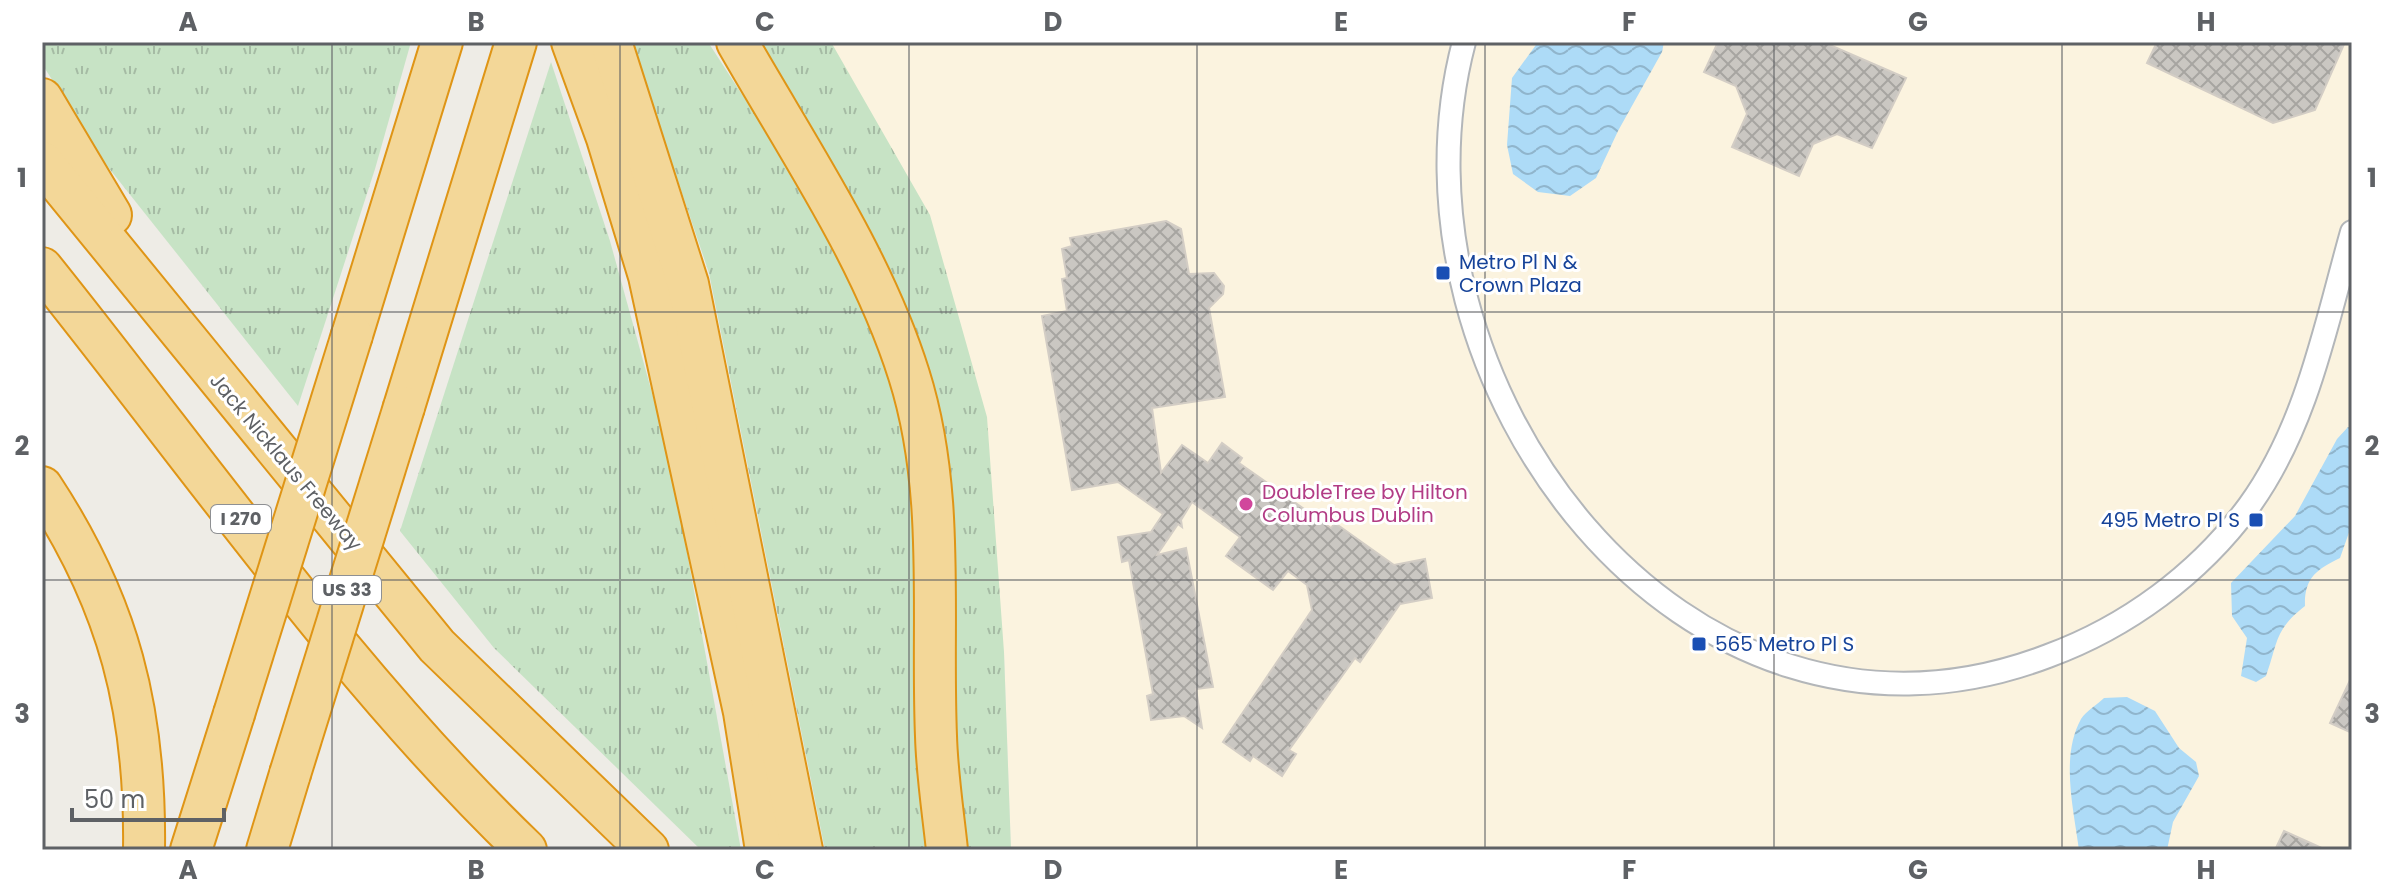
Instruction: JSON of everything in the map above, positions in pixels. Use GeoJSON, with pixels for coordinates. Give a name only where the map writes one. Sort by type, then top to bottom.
{"type":"FeatureCollection","features":[{"type":"Feature","properties":{"kind":"highway"},"geometry":{"type":"LineString","coordinates":[[352,335],[425,42]]}},
{"type":"Feature","properties":{"kind":"highway"},"geometry":{"type":"LineString","coordinates":[[191,850],[442,42]]}},
{"type":"Feature","properties":{"kind":"highway","name":"US 33"},"geometry":{"type":"LineString","coordinates":[[267,850],[516,42]]}},
{"type":"Feature","properties":{"kind":"highway"},"geometry":{"type":"LineString","coordinates":[[572,42],[607,138],[649,276],[744,712],[766,850]]}},
{"type":"Feature","properties":{"kind":"highway"},"geometry":{"type":"LineString","coordinates":[[611,42],[688,284],[802,850]]}},
{"type":"Feature","properties":{"kind":"highway"},"geometry":{"type":"LineString","coordinates":[[737,42],[878,295],[909,376],[930,474],[937,599],[936,736],[947,850]]}},
{"type":"Feature","properties":{"kind":"highway"},"geometry":{"type":"LineString","coordinates":[[42,99],[191,349]]}},
{"type":"Feature","properties":{"kind":"highway","name":"Jack Nicklaus Freeway"},"geometry":{"type":"LineString","coordinates":[[42,162],[191,349],[328,509],[437,646],[648,850]]}},
{"type":"Feature","properties":{"kind":"highway","name":"I 270"},"geometry":{"type":"LineString","coordinates":[[42,268],[317,616],[481,807],[526,850]]}},
{"type":"Feature","properties":{"kind":"highway"},"geometry":{"type":"LineString","coordinates":[[42,487],[72,532],[102,596],[125,665],[139,730],[145,794],[144,850]]}},
{"type":"Feature","properties":{"kind":"highway"},"geometry":{"type":"LineString","coordinates":[[481,807],[512,850]]}},
{"type":"Feature","properties":{"kind":"street"},"geometry":{"type":"LineString","coordinates":[[1464,42],[1453,115],[1451,209],[1459,268],[1489,369],[1514,424],[1571,513],[1646,589],[1732,646],[1782,665],[1835,677],[1945,680],[2016,669],[2097,636],[2136,614],[2192,568],[2248,508],[2271,472],[2294,424],[2314,368],[2352,232]]}},
{"type":"Feature","properties":{"kind":"shaded area"},"geometry":{"type":"Polygon","coordinates":[[[831,42],[2352,42],[2352,850],[1011,850],[1004,652],[831,42]]]}},
{"type":"Feature","properties":{"kind":"green space"},"geometry":{"type":"Polygon","coordinates":[[[42,42],[411,42],[375,169],[298,406],[108,167],[42,64],[42,42]]]}},
{"type":"Feature","properties":{"kind":"green space"},"geometry":{"type":"Polygon","coordinates":[[[631,42],[708,42],[849,260],[896,387],[915,496],[933,850],[825,850],[709,273],[631,42]]]}},
{"type":"Feature","properties":{"kind":"green space"},"geometry":{"type":"Polygon","coordinates":[[[754,42],[831,42],[930,215],[987,417],[1004,652],[1011,850],[962,850],[955,793],[947,508],[754,42]]]}},
{"type":"Feature","properties":{"kind":"green space"},"geometry":{"type":"Polygon","coordinates":[[[551,62],[610,241],[670,458],[741,850],[701,850],[494,648],[400,531],[551,62]]]}},
{"type":"Feature","properties":{"kind":"water"},"geometry":{"type":"Polygon","coordinates":[[[1538,42],[1664,42],[1662,52],[1596,178],[1570,196],[1538,192],[1513,174],[1507,145],[1512,78],[1538,42]]]}},
{"type":"Feature","properties":{"kind":"water"},"geometry":{"type":"Polygon","coordinates":[[[2348,427],[2352,428],[2352,524],[2340,558],[2325,566],[2310,581],[2305,606],[2282,630],[2266,676],[2256,682],[2241,676],[2247,638],[2232,616],[2231,583],[2295,516],[2337,439],[2348,427]]]}},
{"type":"Feature","properties":{"kind":"water"},"geometry":{"type":"Polygon","coordinates":[[[2127,697],[2155,711],[2179,748],[2196,762],[2199,776],[2173,822],[2167,850],[2079,850],[2070,784],[2075,734],[2083,716],[2104,698],[2127,697]]]}},
{"type":"Feature","properties":{"kind":"building"},"geometry":{"type":"Polygon","coordinates":[[[1718,42],[1823,42],[1906,78],[1872,148],[1837,134],[1813,144],[1799,176],[1732,147],[1747,114],[1736,86],[1704,72],[1718,42]]]}},
{"type":"Feature","properties":{"kind":"building"},"geometry":{"type":"Polygon","coordinates":[[[2157,42],[2345,42],[2315,110],[2273,123],[2147,63],[2157,42]]]}},
{"type":"Feature","properties":{"kind":"building","name":"DoubleTree by Hilton Columbus Dublin"},"geometry":{"type":"Polygon","coordinates":[[[1166,221],[1181,229],[1189,274],[1214,273],[1224,286],[1223,294],[1209,308],[1225,397],[1152,408],[1161,473],[1182,445],[1208,463],[1222,443],[1242,458],[1239,463],[1331,528],[1335,523],[1394,565],[1425,559],[1432,598],[1400,604],[1360,662],[1355,658],[1289,750],[1296,754],[1282,776],[1253,756],[1250,761],[1223,742],[1312,610],[1307,585],[1288,571],[1273,590],[1226,556],[1240,537],[1192,502],[1181,520],[1182,527],[1178,524],[1157,555],[1186,548],[1213,687],[1196,689],[1202,728],[1184,716],[1151,720],[1147,696],[1153,694],[1129,560],[1122,562],[1118,537],[1151,532],[1163,514],[1118,482],[1072,490],[1042,316],[1067,311],[1062,279],[1067,278],[1062,249],[1072,246],[1070,238],[1166,221]]]}},
{"type":"Feature","properties":{"kind":"building"},"geometry":{"type":"Polygon","coordinates":[[[2352,676],[2352,733],[2330,723],[2352,676]]]}},
{"type":"Feature","properties":{"kind":"building"},"geometry":{"type":"Polygon","coordinates":[[[2284,831],[2326,850],[2275,850],[2284,831]]]}},
{"type":"Feature","properties":{"kind":"place","name":"Metro Pl N & Crown Plaza"},"geometry":{"type":"Point","coordinates":[1443,273]}},
{"type":"Feature","properties":{"kind":"place","name":"DoubleTree by Hilton Columbus Dublin"},"geometry":{"type":"Point","coordinates":[1246,504]}},
{"type":"Feature","properties":{"kind":"place","name":"495 Metro Pl S"},"geometry":{"type":"Point","coordinates":[2256,520]}},
{"type":"Feature","properties":{"kind":"place","name":"565 Metro Pl S"},"geometry":{"type":"Point","coordinates":[1699,644]}}]}
